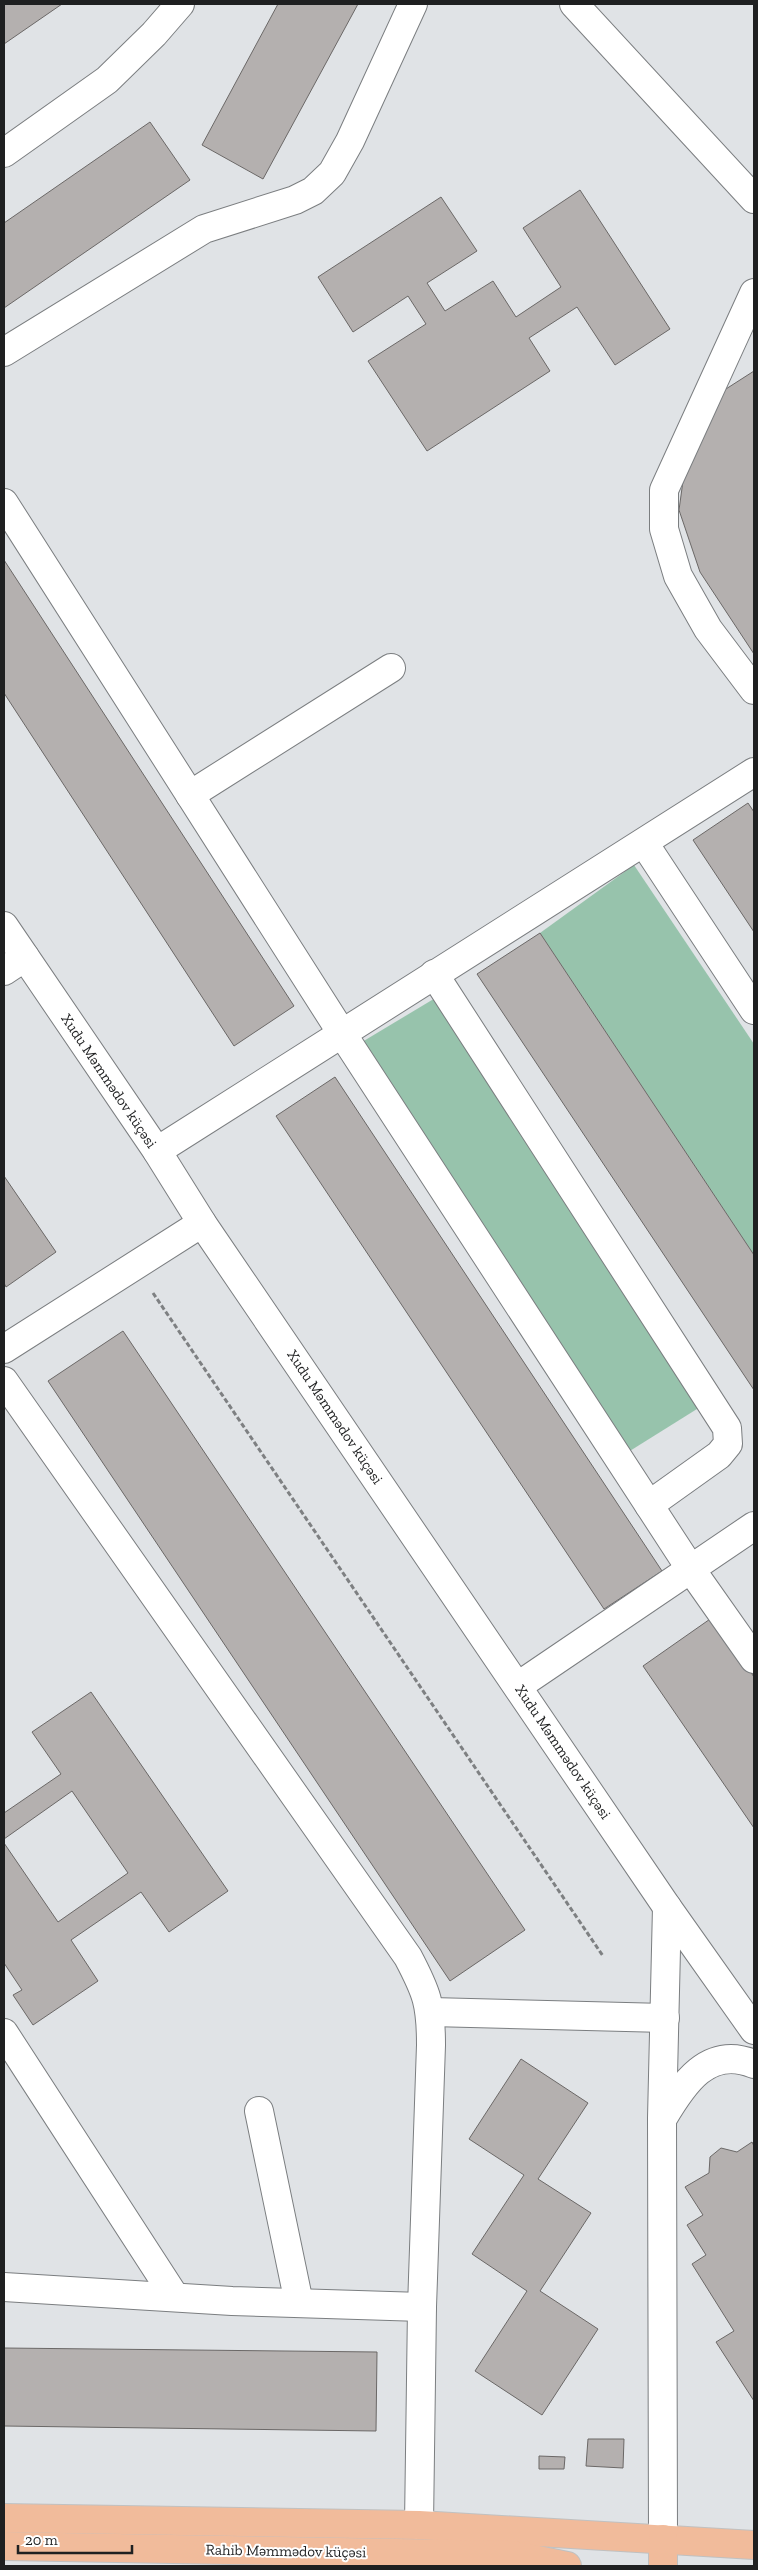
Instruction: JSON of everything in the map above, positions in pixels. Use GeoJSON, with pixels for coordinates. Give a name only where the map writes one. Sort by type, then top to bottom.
{"type":"FeatureCollection","features":[{"type":"Feature","properties":{"kind":"main road"},"geometry":{"type":"LineString","coordinates":[[4,2518],[419,2525],[754,2545]]}},
{"type":"Feature","properties":{"kind":"main road"},"geometry":{"type":"LineString","coordinates":[[662,2539],[663,2566]]}},
{"type":"Feature","properties":{"kind":"main road","name":"Rahib Məmmədov küçəsi"},"geometry":{"type":"LineString","coordinates":[[4,2546],[513,2555],[566,2566]]}},
{"type":"Feature","properties":{"kind":"street"},"geometry":{"type":"LineString","coordinates":[[4,153],[107,80],[154,34],[180,4]]}},
{"type":"Feature","properties":{"kind":"street"},"geometry":{"type":"LineString","coordinates":[[4,352],[204,229],[295,200],[313,191],[332,173],[350,141],[413,4]]}},
{"type":"Feature","properties":{"kind":"street"},"geometry":{"type":"LineString","coordinates":[[574,4],[754,199]]}},
{"type":"Feature","properties":{"kind":"street"},"geometry":{"type":"LineString","coordinates":[[754,293],[664,490],[664,529],[678,576],[708,629],[754,690]]}},
{"type":"Feature","properties":{"kind":"street"},"geometry":{"type":"LineString","coordinates":[[4,503],[343,1035],[690,1568],[754,1659]]}},
{"type":"Feature","properties":{"kind":"street"},"geometry":{"type":"LineString","coordinates":[[190,795],[391,668]]}},
{"type":"Feature","properties":{"kind":"street"},"geometry":{"type":"LineString","coordinates":[[157,1151],[343,1035],[434,974],[754,772]]}},
{"type":"Feature","properties":{"kind":"street"},"geometry":{"type":"LineString","coordinates":[[644,843],[754,1010]]}},
{"type":"Feature","properties":{"kind":"street","name":"Xudu Məmmədov küçəsi"},"geometry":{"type":"LineString","coordinates":[[4,926],[14,964],[157,1151],[202,1223],[667,1907],[754,2030]]}},
{"type":"Feature","properties":{"kind":"street"},"geometry":{"type":"LineString","coordinates":[[434,974],[727,1428],[728,1444],[719,1455],[649,1505]]}},
{"type":"Feature","properties":{"kind":"street"},"geometry":{"type":"LineString","coordinates":[[4,1349],[202,1223]]}},
{"type":"Feature","properties":{"kind":"street"},"geometry":{"type":"LineString","coordinates":[[4,1381],[408,1957],[424,1987],[431,2012],[422,2308],[419,2525]]}},
{"type":"Feature","properties":{"kind":"street"},"geometry":{"type":"LineString","coordinates":[[518,1686],[754,1526]]}},
{"type":"Feature","properties":{"kind":"street"},"geometry":{"type":"LineString","coordinates":[[662,2539],[662,2118],[667,1907]]}},
{"type":"Feature","properties":{"kind":"street"},"geometry":{"type":"LineString","coordinates":[[431,2012],[665,2018]]}},
{"type":"Feature","properties":{"kind":"street"},"geometry":{"type":"LineString","coordinates":[[4,2033],[175,2296]]}},
{"type":"Feature","properties":{"kind":"street"},"geometry":{"type":"LineString","coordinates":[[662,2118],[681,2087],[697,2070],[716,2062],[732,2060],[754,2064]]}},
{"type":"Feature","properties":{"kind":"street"},"geometry":{"type":"LineString","coordinates":[[259,2110],[299,2303]]}},
{"type":"Feature","properties":{"kind":"street"},"geometry":{"type":"LineString","coordinates":[[4,2287],[422,2308]]}},
{"type":"Feature","properties":{"kind":"path"},"geometry":{"type":"LineString","coordinates":[[135,1266],[603,1956]]}},
{"type":"Feature","properties":{"kind":"green space"},"geometry":{"type":"Polygon","coordinates":[[[634,865],[754,1044],[754,1255],[540,933],[634,865]]]}},
{"type":"Feature","properties":{"kind":"green space"},"geometry":{"type":"Polygon","coordinates":[[[442,994],[705,1404],[625,1454],[357,1045],[442,994]]]}},
{"type":"Feature","properties":{"kind":"building"},"geometry":{"type":"Polygon","coordinates":[[[4,4],[62,4],[4,44],[4,4]]]}},
{"type":"Feature","properties":{"kind":"building"},"geometry":{"type":"Polygon","coordinates":[[[278,4],[358,4],[263,179],[202,145],[278,4]]]}},
{"type":"Feature","properties":{"kind":"building"},"geometry":{"type":"Polygon","coordinates":[[[150,122],[190,180],[4,308],[4,223],[150,122]]]}},
{"type":"Feature","properties":{"kind":"building"},"geometry":{"type":"Polygon","coordinates":[[[580,190],[670,329],[615,365],[577,307],[529,338],[550,371],[427,451],[368,361],[426,324],[408,296],[353,332],[318,277],[441,197],[477,251],[427,283],[445,311],[493,281],[516,317],[561,287],[523,228],[580,190]]]}},
{"type":"Feature","properties":{"kind":"building"},"geometry":{"type":"Polygon","coordinates":[[[754,371],[754,654],[700,572],[679,510],[687,452],[715,396],[754,371]]]}},
{"type":"Feature","properties":{"kind":"building"},"geometry":{"type":"Polygon","coordinates":[[[4,560],[294,1006],[234,1046],[4,693],[4,560]]]}},
{"type":"Feature","properties":{"kind":"building"},"geometry":{"type":"Polygon","coordinates":[[[748,803],[754,812],[754,932],[693,840],[748,803]]]}},
{"type":"Feature","properties":{"kind":"building"},"geometry":{"type":"Polygon","coordinates":[[[540,933],[754,1255],[754,1390],[477,974],[540,933]]]}},
{"type":"Feature","properties":{"kind":"building"},"geometry":{"type":"Polygon","coordinates":[[[335,1077],[662,1571],[604,1609],[276,1116],[335,1077]]]}},
{"type":"Feature","properties":{"kind":"building"},"geometry":{"type":"Polygon","coordinates":[[[4,1176],[56,1252],[6,1287],[4,1283],[4,1176]]]}},
{"type":"Feature","properties":{"kind":"building"},"geometry":{"type":"Polygon","coordinates":[[[123,1331],[525,1930],[450,1981],[48,1381],[123,1331]]]}},
{"type":"Feature","properties":{"kind":"building"},"geometry":{"type":"Polygon","coordinates":[[[713,1617],[754,1677],[754,1828],[643,1666],[713,1617]]]}},
{"type":"Feature","properties":{"kind":"building"},"geometry":{"type":"Polygon","coordinates":[[[91,1692],[228,1891],[169,1932],[141,1892],[71,1940],[98,1981],[33,2025],[13,1995],[22,1990],[4,1963],[4,1843],[58,1922],[128,1873],[72,1791],[4,1839],[4,1813],[61,1774],[32,1732],[91,1692]]]}},
{"type":"Feature","properties":{"kind":"building"},"geometry":{"type":"Polygon","coordinates":[[[521,2059],[588,2103],[538,2179],[591,2213],[540,2291],[598,2329],[542,2415],[475,2371],[527,2291],[472,2254],[524,2175],[469,2139],[521,2059]]]}},
{"type":"Feature","properties":{"kind":"building"},"geometry":{"type":"Polygon","coordinates":[[[752,2142],[754,2146],[754,2401],[716,2342],[734,2331],[692,2264],[706,2255],[687,2225],[703,2215],[685,2187],[709,2173],[710,2157],[721,2148],[737,2152],[752,2142]]]}},
{"type":"Feature","properties":{"kind":"building"},"geometry":{"type":"Polygon","coordinates":[[[4,2348],[377,2352],[376,2431],[4,2426],[4,2348]]]}},
{"type":"Feature","properties":{"kind":"building"},"geometry":{"type":"Polygon","coordinates":[[[588,2439],[624,2439],[623,2468],[586,2466],[588,2439]]]}},
{"type":"Feature","properties":{"kind":"building"},"geometry":{"type":"Polygon","coordinates":[[[539,2456],[565,2457],[564,2469],[539,2469],[539,2456]]]}}]}
